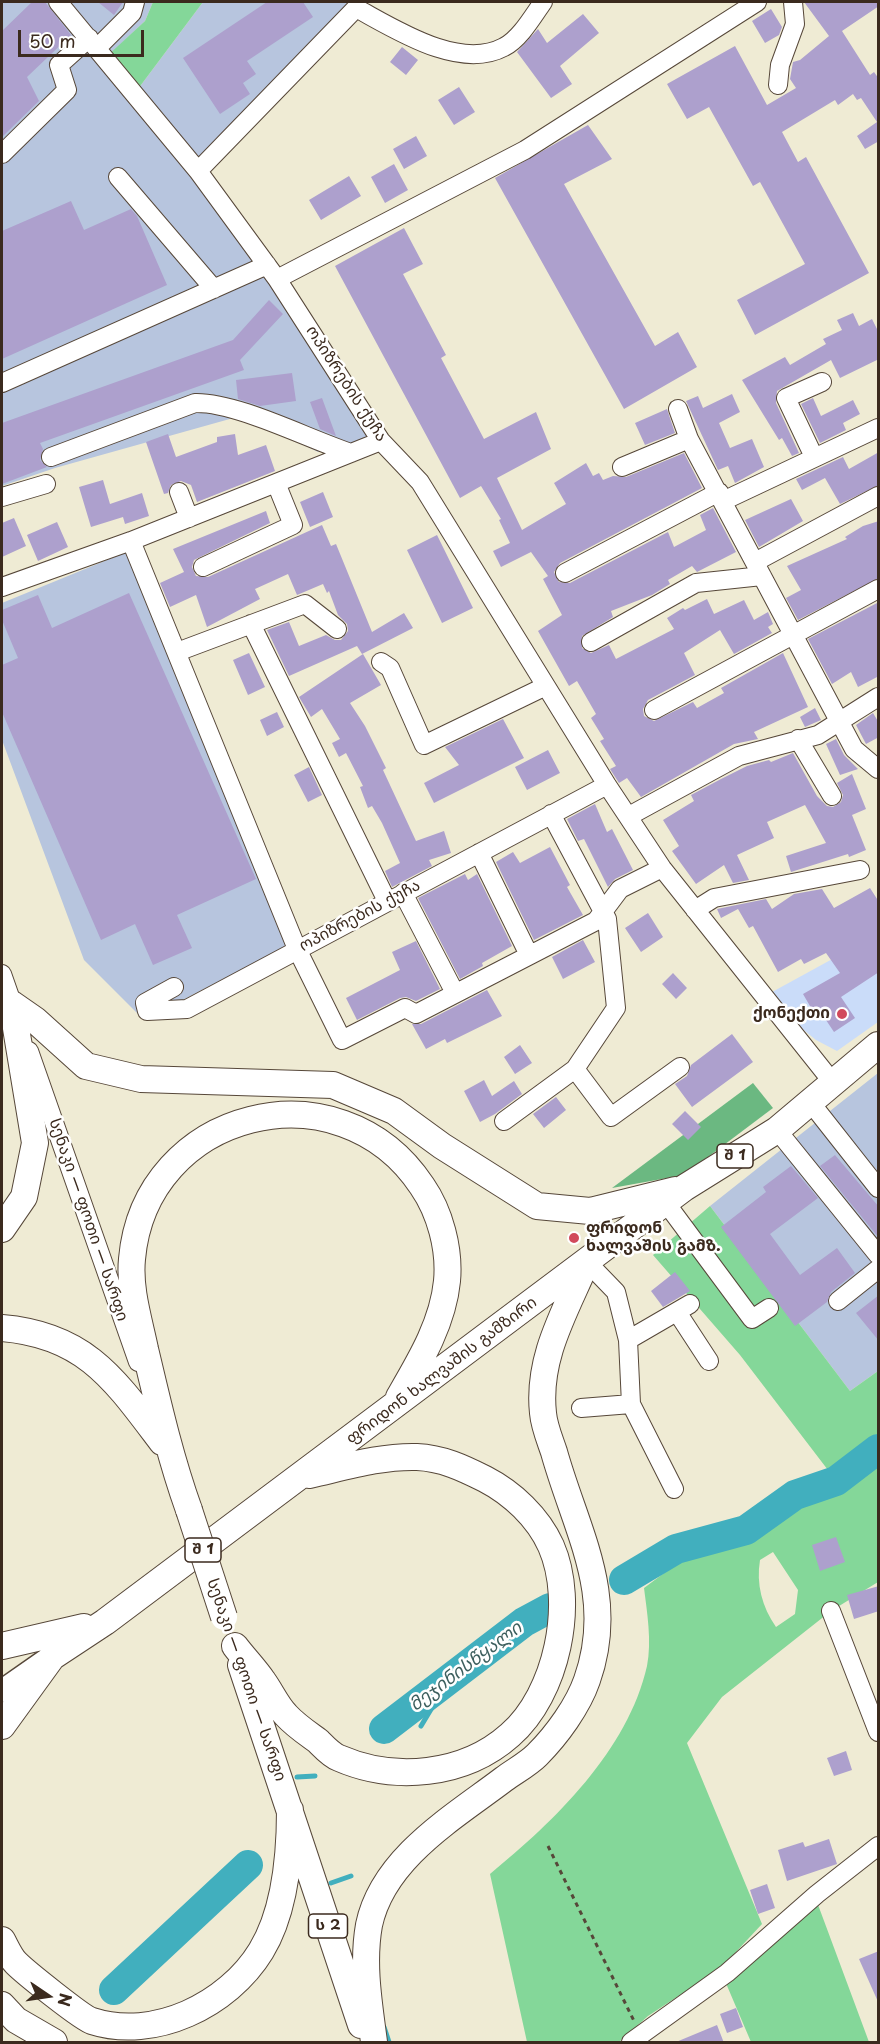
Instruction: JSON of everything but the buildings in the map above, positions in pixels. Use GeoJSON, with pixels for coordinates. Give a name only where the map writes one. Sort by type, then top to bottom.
{"type":"FeatureCollection","features":[{"type":"Feature","properties":{"kind":"highway"},"geometry":{"type":"LineString","coordinates":[[12,1004],[35,1020],[86,1066],[141,1079],[333,1085],[394,1111],[442,1146],[537,1206],[590,1211],[675,1196]]}},
{"type":"Feature","properties":{"kind":"highway"},"geometry":{"type":"LineString","coordinates":[[2,1229],[24,1197],[34,1143],[12,1004]]}},
{"type":"Feature","properties":{"kind":"highway","name":"ფრიდონ ხალვაშის გამზირი"},"geometry":{"type":"LineString","coordinates":[[51,1656],[105,1622],[675,1196],[777,1130],[879,1045]]}},
{"type":"Feature","properties":{"kind":"highway"},"geometry":{"type":"LineString","coordinates":[[168,1449],[132,1285],[131,1261],[136,1234],[148,1200],[181,1155],[234,1123],[291,1113],[340,1120],[380,1142],[399,1158],[414,1173],[429,1196],[446,1247],[447,1280],[439,1316],[423,1355],[393,1408]]}},
{"type":"Feature","properties":{"kind":"highway"},"geometry":{"type":"LineString","coordinates":[[374,2043],[365,1959],[370,1923],[392,1876],[412,1851],[536,1755],[565,1721],[587,1681],[597,1641],[598,1604],[589,1553],[559,1470],[543,1414],[544,1375],[553,1335],[587,1262]]}},
{"type":"Feature","properties":{"kind":"highway"},"geometry":{"type":"LineString","coordinates":[[2,1328],[40,1334],[72,1346],[94,1361],[129,1396],[168,1449]]}},
{"type":"Feature","properties":{"kind":"highway","name":"სენაკი — ფოთი — სარფი"},"geometry":{"type":"LineString","coordinates":[[168,1449],[368,2043]]}},
{"type":"Feature","properties":{"kind":"highway"},"geometry":{"type":"LineString","coordinates":[[235,1646],[285,1714],[337,1758],[385,1772],[431,1772],[466,1762],[510,1735],[538,1699],[555,1663],[562,1623],[560,1586],[551,1546],[533,1517],[504,1489],[458,1465],[418,1457],[366,1462],[300,1477]]}},
{"type":"Feature","properties":{"kind":"highway"},"geometry":{"type":"LineString","coordinates":[[2,1646],[105,1622]]}},
{"type":"Feature","properties":{"kind":"highway"},"geometry":{"type":"LineString","coordinates":[[2,1726],[51,1656]]}},
{"type":"Feature","properties":{"kind":"highway"},"geometry":{"type":"LineString","coordinates":[[2,1940],[15,1962],[90,2021],[144,2027],[181,2017],[228,1991],[262,1951],[279,1907],[290,1859],[290,1810]]}},
{"type":"Feature","properties":{"kind":"highway"},"geometry":{"type":"LineString","coordinates":[[2,2005],[16,2020],[54,2043]]}},
{"type":"Feature","properties":{"kind":"main road","name":"ფრიდონ ხალვაშის გამზირი"},"geometry":{"type":"LineString","coordinates":[[2,1691],[51,1656]]}},
{"type":"Feature","properties":{"kind":"street","name":"ოპიზრების ქუჩა"},"geometry":{"type":"LineString","coordinates":[[57,2],[198,171],[272,272],[381,441],[420,482],[607,785],[662,868],[834,1084]]}},
{"type":"Feature","properties":{"kind":"street"},"geometry":{"type":"LineString","coordinates":[[2,154],[67,90],[59,64],[93,43],[132,13],[135,2]]}},
{"type":"Feature","properties":{"kind":"street"},"geometry":{"type":"LineString","coordinates":[[198,171],[352,5],[420,43],[480,55],[505,47],[530,21],[543,2]]}},
{"type":"Feature","properties":{"kind":"street"},"geometry":{"type":"LineString","coordinates":[[2,383],[214,288],[272,272],[525,150],[757,2]]}},
{"type":"Feature","properties":{"kind":"street"},"geometry":{"type":"LineString","coordinates":[[778,85],[780,65],[795,24],[793,2]]}},
{"type":"Feature","properties":{"kind":"street"},"geometry":{"type":"LineString","coordinates":[[118,177],[214,288]]}},
{"type":"Feature","properties":{"kind":"street"},"geometry":{"type":"LineString","coordinates":[[814,457],[786,398],[822,382]]}},
{"type":"Feature","properties":{"kind":"street"},"geometry":{"type":"LineString","coordinates":[[51,457],[195,403],[230,408],[351,453]]}},
{"type":"Feature","properties":{"kind":"street"},"geometry":{"type":"LineString","coordinates":[[678,409],[689,439],[854,749],[879,769]]}},
{"type":"Feature","properties":{"kind":"street"},"geometry":{"type":"LineString","coordinates":[[565,573],[721,497],[879,428]]}},
{"type":"Feature","properties":{"kind":"street"},"geometry":{"type":"LineString","coordinates":[[622,467],[689,439]]}},
{"type":"Feature","properties":{"kind":"street"},"geometry":{"type":"LineString","coordinates":[[2,587],[131,541],[381,441]]}},
{"type":"Feature","properties":{"kind":"street"},"geometry":{"type":"LineString","coordinates":[[203,567],[293,525],[276,483]]}},
{"type":"Feature","properties":{"kind":"street"},"geometry":{"type":"LineString","coordinates":[[2,497],[46,484]]}},
{"type":"Feature","properties":{"kind":"street"},"geometry":{"type":"LineString","coordinates":[[179,492],[189,518]]}},
{"type":"Feature","properties":{"kind":"street"},"geometry":{"type":"LineString","coordinates":[[591,642],[696,583],[759,569],[879,496]]}},
{"type":"Feature","properties":{"kind":"street"},"geometry":{"type":"LineString","coordinates":[[131,541],[297,950],[342,1040],[405,1008],[416,1014],[596,921],[620,889],[662,868]]}},
{"type":"Feature","properties":{"kind":"street"},"geometry":{"type":"LineString","coordinates":[[654,710],[879,589]]}},
{"type":"Feature","properties":{"kind":"street"},"geometry":{"type":"LineString","coordinates":[[177,652],[305,604],[337,628]]}},
{"type":"Feature","properties":{"kind":"street"},"geometry":{"type":"LineString","coordinates":[[251,624],[395,897],[454,993]]}},
{"type":"Feature","properties":{"kind":"street"},"geometry":{"type":"LineString","coordinates":[[381,662],[390,668],[424,745],[546,686]]}},
{"type":"Feature","properties":{"kind":"street"},"geometry":{"type":"LineString","coordinates":[[628,816],[739,756],[818,735],[879,697]]}},
{"type":"Feature","properties":{"kind":"street"},"geometry":{"type":"LineString","coordinates":[[798,739],[832,796]]}},
{"type":"Feature","properties":{"kind":"street","name":"ოპიზრების ქუჩა"},"geometry":{"type":"LineString","coordinates":[[174,987],[145,1004],[147,1011],[187,1009],[607,785]]}},
{"type":"Feature","properties":{"kind":"street"},"geometry":{"type":"LineString","coordinates":[[504,1121],[574,1069],[616,1008],[607,920],[551,814]]}},
{"type":"Feature","properties":{"kind":"street"},"geometry":{"type":"LineString","coordinates":[[478,853],[529,955]]}},
{"type":"Feature","properties":{"kind":"street"},"geometry":{"type":"LineString","coordinates":[[695,910],[714,898],[861,870]]}},
{"type":"Feature","properties":{"kind":"street","name":"ს 2"},"geometry":{"type":"LineString","coordinates":[[2,974],[12,1004]]}},
{"type":"Feature","properties":{"kind":"street","name":"სენაკი — ფოთი — სარფი"},"geometry":{"type":"LineString","coordinates":[[12,1004],[168,1449]]}},
{"type":"Feature","properties":{"kind":"street"},"geometry":{"type":"LineString","coordinates":[[574,1069],[611,1117],[680,1067]]}},
{"type":"Feature","properties":{"kind":"street"},"geometry":{"type":"LineString","coordinates":[[811,1102],[879,1188]]}},
{"type":"Feature","properties":{"kind":"street"},"geometry":{"type":"LineString","coordinates":[[777,1130],[879,1255]]}},
{"type":"Feature","properties":{"kind":"street"},"geometry":{"type":"LineString","coordinates":[[675,1196],[752,1319],[769,1308]]}},
{"type":"Feature","properties":{"kind":"street"},"geometry":{"type":"LineString","coordinates":[[587,1262],[616,1292],[628,1340],[631,1404],[674,1489]]}},
{"type":"Feature","properties":{"kind":"street"},"geometry":{"type":"LineString","coordinates":[[838,1301],[879,1269]]}},
{"type":"Feature","properties":{"kind":"street"},"geometry":{"type":"LineString","coordinates":[[628,1340],[684,1308],[709,1361]]}},
{"type":"Feature","properties":{"kind":"street"},"geometry":{"type":"LineString","coordinates":[[581,1408],[631,1404]]}},
{"type":"Feature","properties":{"kind":"street"},"geometry":{"type":"LineString","coordinates":[[831,1611],[879,1732]]}},
{"type":"Feature","properties":{"kind":"street"},"geometry":{"type":"LineString","coordinates":[[632,2043],[727,1973],[817,1894],[879,1846]]}},
{"type":"Feature","properties":{"kind":"path"},"geometry":{"type":"LineString","coordinates":[[548,1846],[635,2022]]}},
{"type":"Feature","properties":{"kind":"shaded area"},"geometry":{"type":"Polygon","coordinates":[[[2,2],[153,2],[145,21],[106,58],[135,93],[203,2],[347,2],[356,8],[198,171],[381,441],[318,452],[244,415],[55,468],[2,486],[2,2]]]}},
{"type":"Feature","properties":{"kind":"shaded area"},"geometry":{"type":"Polygon","coordinates":[[[129,551],[289,945],[144,1020],[84,960],[2,740],[2,603],[129,551]]]}},
{"type":"Feature","properties":{"kind":"shaded area"},"geometry":{"type":"Polygon","coordinates":[[[878,934],[878,1022],[837,1051],[816,1040],[763,997],[878,934]]]}},
{"type":"Feature","properties":{"kind":"shaded area"},"geometry":{"type":"Polygon","coordinates":[[[878,1073],[878,1371],[850,1391],[710,1206],[878,1073]]]}},
{"type":"Feature","properties":{"kind":"green space"},"geometry":{"type":"Polygon","coordinates":[[[153,2],[203,2],[135,93],[105,58],[145,21],[153,2]]]}},
{"type":"Feature","properties":{"kind":"green space"},"geometry":{"type":"Polygon","coordinates":[[[753,1083],[773,1108],[684,1175],[612,1188],[753,1083]]]}},
{"type":"Feature","properties":{"kind":"green space"},"geometry":{"type":"Polygon","coordinates":[[[710,1206],[850,1391],[878,1371],[878,1443],[831,1474],[740,1355],[653,1255],[710,1206]]]}},
{"type":"Feature","properties":{"kind":"green space"},"geometry":{"type":"Polygon","coordinates":[[[878,1457],[878,1582],[831,1611],[722,1697],[687,1743],[762,1924],[721,1968],[648,2016],[619,2042],[527,2042],[490,1874],[539,1831],[586,1782],[624,1726],[647,1666],[649,1647],[644,1588],[691,1553],[752,1540],[782,1516],[821,1500],[878,1457]],[[773,1552],[760,1560],[761,1595],[776,1627],[795,1614],[798,1590],[773,1552]]]}},
{"type":"Feature","properties":{"kind":"green space"},"geometry":{"type":"Polygon","coordinates":[[[817,1902],[869,2042],[751,2042],[725,1981],[817,1902]]]}},
{"type":"Feature","properties":{"kind":"waterway","name":"მეჯინისწყალი"},"geometry":{"type":"LineString","coordinates":[[624,1580],[676,1549],[746,1530],[795,1495],[836,1481],[878,1449]]}},
{"type":"Feature","properties":{"kind":"waterway","name":"მეჯინისწყალი"},"geometry":{"type":"LineString","coordinates":[[384,1729],[524,1622],[550,1608]]}},
{"type":"Feature","properties":{"kind":"waterway"},"geometry":{"type":"LineString","coordinates":[[421,1726],[448,1681]]}},
{"type":"Feature","properties":{"kind":"waterway"},"geometry":{"type":"LineString","coordinates":[[297,1777],[315,1776]]}},
{"type":"Feature","properties":{"kind":"waterway","name":"მეჯინისწყალი"},"geometry":{"type":"LineString","coordinates":[[114,1990],[248,1865]]}},
{"type":"Feature","properties":{"kind":"waterway"},"geometry":{"type":"LineString","coordinates":[[331,1883],[351,1876]]}},
{"type":"Feature","properties":{"kind":"waterway"},"geometry":{"type":"LineString","coordinates":[[384,2027],[389,2042]]}},
{"type":"Feature","properties":{"kind":"place","name":"ქონექთი"},"geometry":{"type":"Point","coordinates":[842,1014]}},
{"type":"Feature","properties":{"kind":"place","name":"ფრიდონ ხალვაშის გამზ."},"geometry":{"type":"Point","coordinates":[574,1238]}}]}
